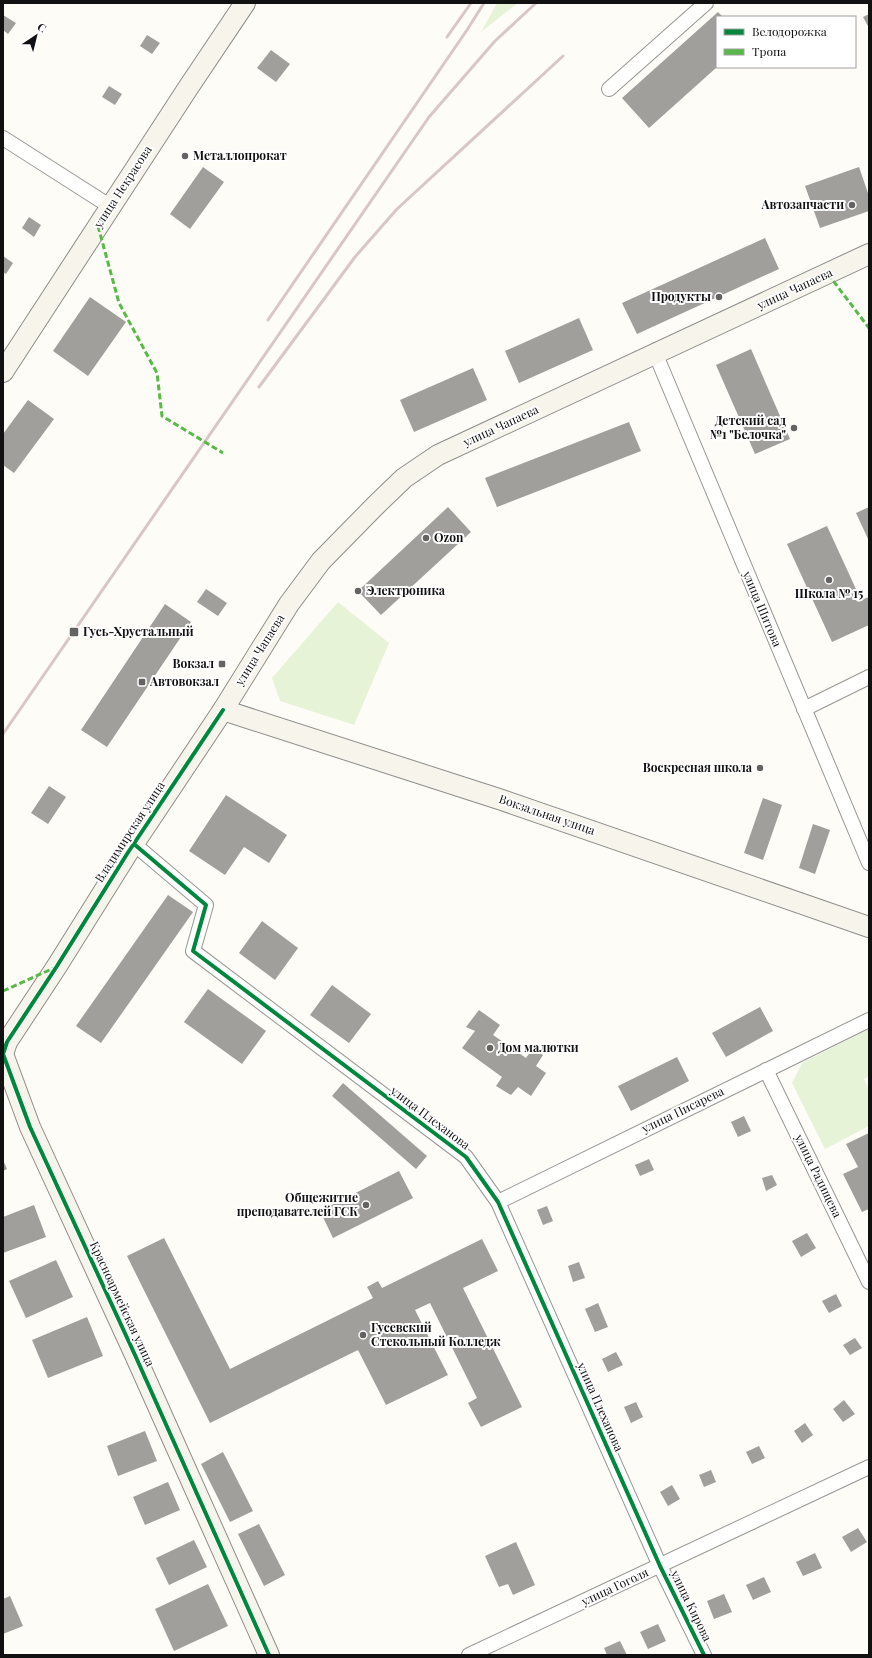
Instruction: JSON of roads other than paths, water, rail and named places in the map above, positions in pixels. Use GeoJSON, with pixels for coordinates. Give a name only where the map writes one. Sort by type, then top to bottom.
{"type":"FeatureCollection","features":[{"type":"Feature","properties":{"kind":"street","name":"улица Некрасова"},"geometry":{"type":"LineString","coordinates":[[3,372],[245,3]]}},
{"type":"Feature","properties":{"kind":"street"},"geometry":{"type":"LineString","coordinates":[[609,89],[706,3]]}},
{"type":"Feature","properties":{"kind":"street"},"geometry":{"type":"LineString","coordinates":[[3,138],[111,207]]}},
{"type":"Feature","properties":{"kind":"street","name":"улица Чапаева"},"geometry":{"type":"LineString","coordinates":[[222,710],[290,604],[321,561],[404,478],[438,455],[656,355],[869,254]]}},
{"type":"Feature","properties":{"kind":"street","name":"улица Шитова"},"geometry":{"type":"LineString","coordinates":[[656,355],[869,863]]}},
{"type":"Feature","properties":{"kind":"street"},"geometry":{"type":"LineString","coordinates":[[804,709],[869,677]]}},
{"type":"Feature","properties":{"kind":"street","name":"Владимирская улица"},"geometry":{"type":"LineString","coordinates":[[57,966],[134,844],[222,710]]}},
{"type":"Feature","properties":{"kind":"street","name":"Вокзальная улица"},"geometry":{"type":"LineString","coordinates":[[222,710],[502,800],[869,927]]}},
{"type":"Feature","properties":{"kind":"street","name":"улица Плеханова"},"geometry":{"type":"LineString","coordinates":[[134,844],[206,905],[193,951],[466,1157],[498,1202],[660,1566]]}},
{"type":"Feature","properties":{"kind":"street","name":"Красноармейская улица"},"geometry":{"type":"LineString","coordinates":[[57,966],[7,1042],[3,1054],[30,1127],[135,1355],[269,1655]]}},
{"type":"Feature","properties":{"kind":"street","name":"улица Писарева"},"geometry":{"type":"LineString","coordinates":[[498,1202],[869,1020]]}},
{"type":"Feature","properties":{"kind":"street","name":"улица Радищева"},"geometry":{"type":"LineString","coordinates":[[766,1070],[869,1282]]}},
{"type":"Feature","properties":{"kind":"street","name":"улица Гоголя"},"geometry":{"type":"LineString","coordinates":[[469,1655],[869,1467]]}},
{"type":"Feature","properties":{"kind":"street","name":"улица Кирова"},"geometry":{"type":"LineString","coordinates":[[660,1566],[704,1655]]}},
{"type":"Feature","properties":{"kind":"railway"},"geometry":{"type":"LineString","coordinates":[[447,37],[471,3]]}},
{"type":"Feature","properties":{"kind":"railway"},"geometry":{"type":"LineString","coordinates":[[268,320],[484,3]]}},
{"type":"Feature","properties":{"kind":"railway"},"geometry":{"type":"LineString","coordinates":[[3,734],[429,117],[495,41],[536,3]]}},
{"type":"Feature","properties":{"kind":"railway"},"geometry":{"type":"LineString","coordinates":[[259,387],[355,257],[397,209],[563,56]]}},
{"type":"Feature","properties":{"kind":"place","name":"Металлопрокат"},"geometry":{"type":"Point","coordinates":[185,156]}},
{"type":"Feature","properties":{"kind":"place","name":"Автозапчасти"},"geometry":{"type":"Point","coordinates":[852,205]}},
{"type":"Feature","properties":{"kind":"place","name":"Продукты"},"geometry":{"type":"Point","coordinates":[719,297]}},
{"type":"Feature","properties":{"kind":"place","name":"Детский сад №1 \"Белочка\""},"geometry":{"type":"Point","coordinates":[794,428]}},
{"type":"Feature","properties":{"kind":"place","name":"Ozon"},"geometry":{"type":"Point","coordinates":[426,538]}},
{"type":"Feature","properties":{"kind":"place","name":"Школа № 15"},"geometry":{"type":"Point","coordinates":[829,580]}},
{"type":"Feature","properties":{"kind":"place","name":"Электроника"},"geometry":{"type":"Point","coordinates":[358,591]}},
{"type":"Feature","properties":{"kind":"place","name":"Гусь-Хрустальный"},"geometry":{"type":"Point","coordinates":[74,632]}},
{"type":"Feature","properties":{"kind":"place","name":"Вокзал"},"geometry":{"type":"Point","coordinates":[222,664]}},
{"type":"Feature","properties":{"kind":"place","name":"Автовокзал"},"geometry":{"type":"Point","coordinates":[142,682]}},
{"type":"Feature","properties":{"kind":"place","name":"Воскресная школа"},"geometry":{"type":"Point","coordinates":[760,768]}},
{"type":"Feature","properties":{"kind":"place","name":"Дом малютки"},"geometry":{"type":"Point","coordinates":[490,1048]}},
{"type":"Feature","properties":{"kind":"place","name":"Общежитие преподавателей ГСК"},"geometry":{"type":"Point","coordinates":[366,1205]}},
{"type":"Feature","properties":{"kind":"place","name":"Гусевский Стекольный Колледж"},"geometry":{"type":"Point","coordinates":[363,1335]}}]}
